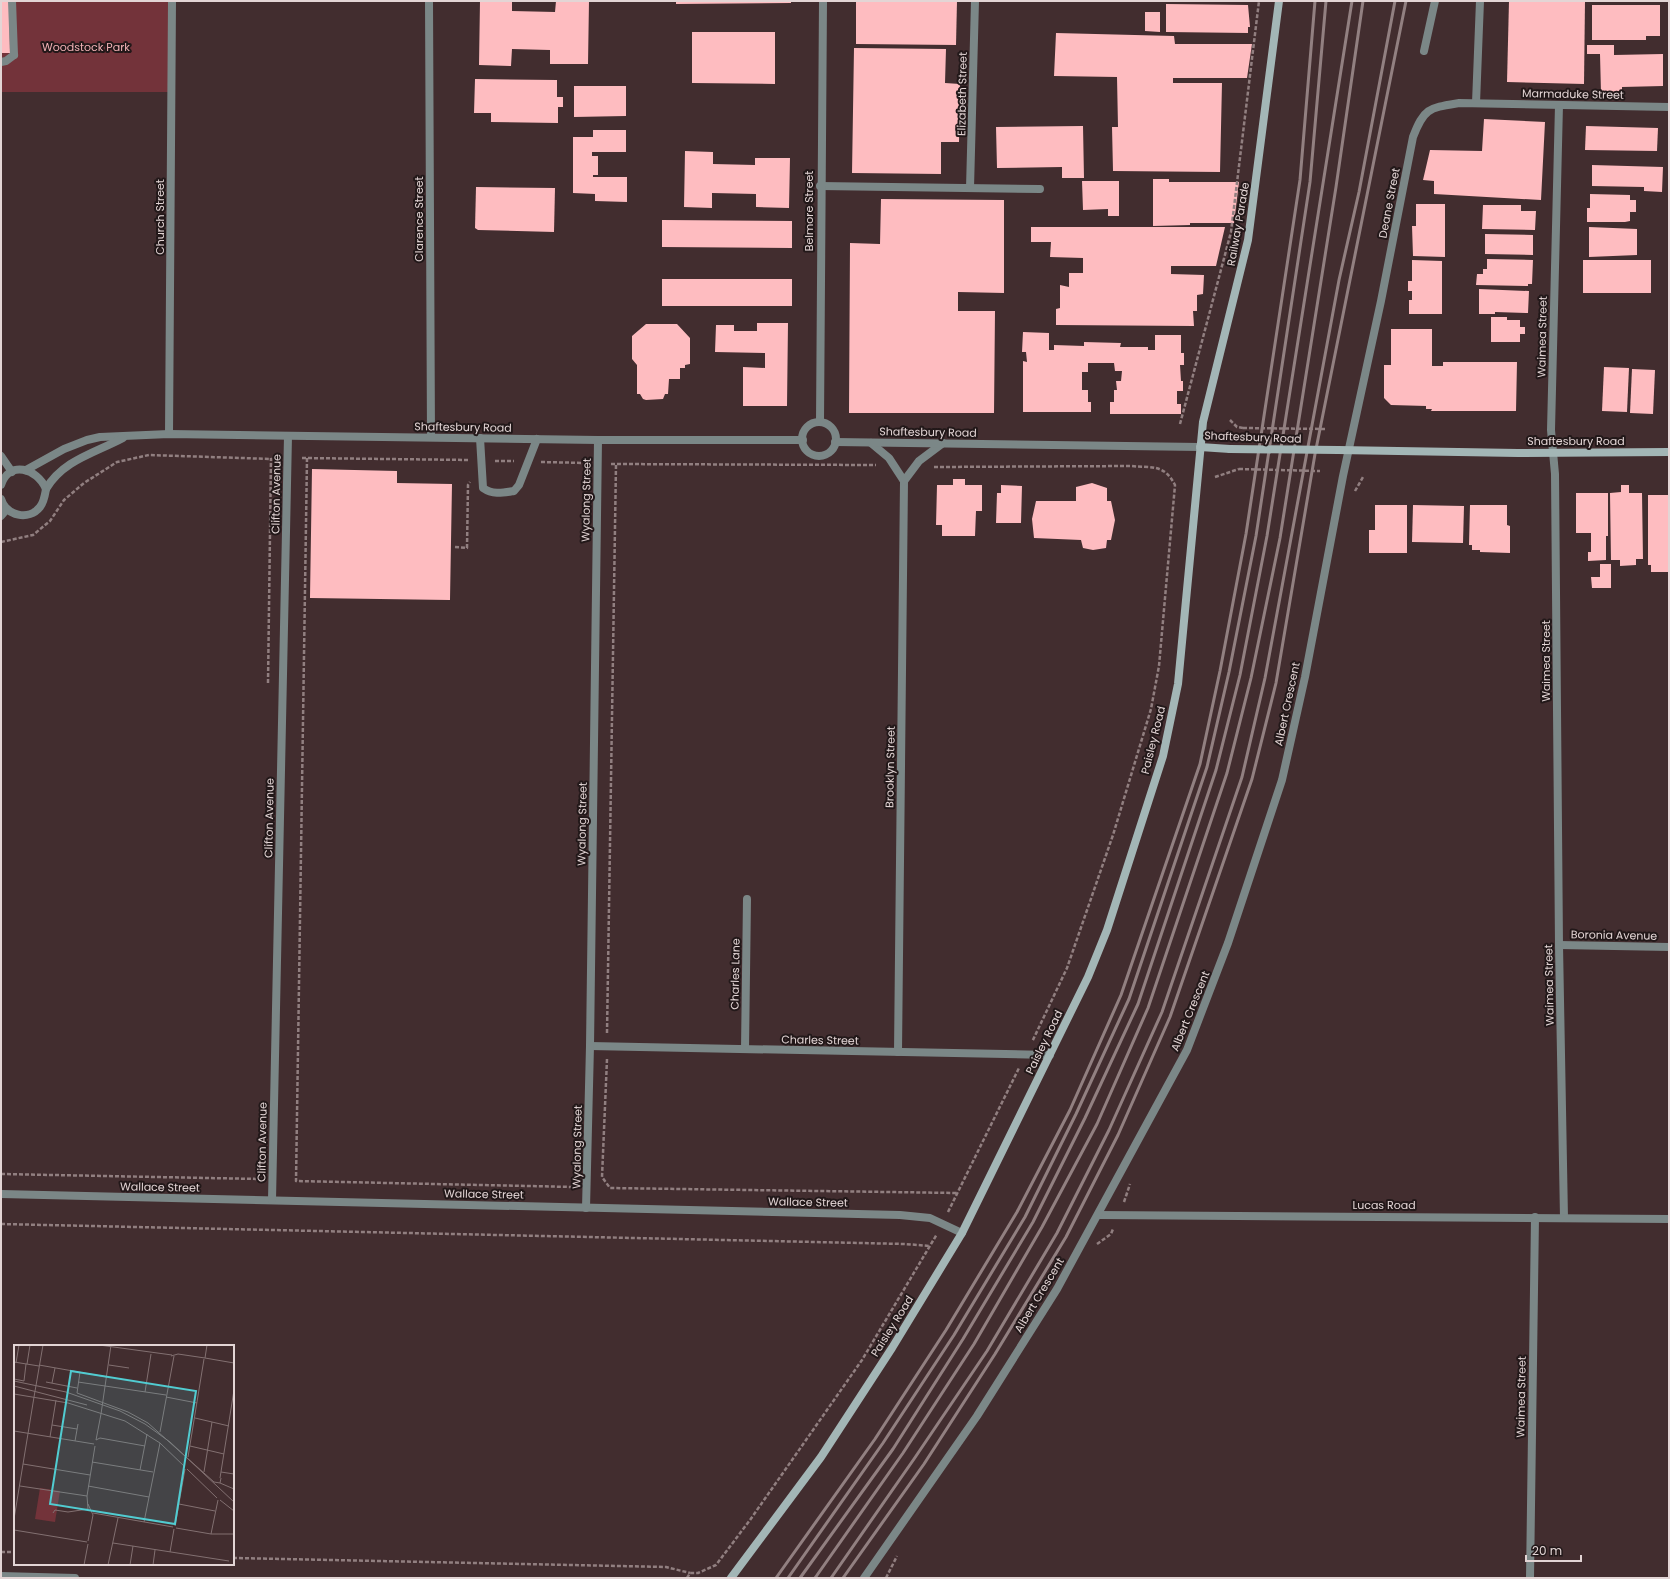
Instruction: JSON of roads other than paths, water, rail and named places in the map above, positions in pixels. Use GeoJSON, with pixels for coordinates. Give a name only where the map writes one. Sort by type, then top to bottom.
{"type":"FeatureCollection","features":[{"type":"Feature","properties":{"kind":"main road","name":"Railway Parade"},"geometry":{"type":"LineString","coordinates":[[1200,447],[1203,422],[1249,233],[1279,1]]}},
{"type":"Feature","properties":{"kind":"main road","name":"Shaftesbury Road"},"geometry":{"type":"LineString","coordinates":[[1200,447],[1348,451],[1553,453],[1669,452]]}},
{"type":"Feature","properties":{"kind":"main road","name":"Paisley Road"},"geometry":{"type":"LineString","coordinates":[[732,1578],[820,1457],[892,1348],[962,1233],[1088,977],[1107,930],[1163,756],[1178,684],[1200,447]]}},
{"type":"Feature","properties":{"kind":"street"},"geometry":{"type":"LineString","coordinates":[[1,62],[6,61],[14,55],[12,1]]}},
{"type":"Feature","properties":{"kind":"street","name":"Church Street"},"geometry":{"type":"LineString","coordinates":[[169,434],[172,1]]}},
{"type":"Feature","properties":{"kind":"street","name":"Clarence Street"},"geometry":{"type":"LineString","coordinates":[[429,1],[431,438]]}},
{"type":"Feature","properties":{"kind":"street","name":"Belmore Street"},"geometry":{"type":"LineString","coordinates":[[820,422],[820,186],[823,1]]}},
{"type":"Feature","properties":{"kind":"street","name":"Elizabeth Street"},"geometry":{"type":"LineString","coordinates":[[970,188],[974,1]]}},
{"type":"Feature","properties":{"kind":"street"},"geometry":{"type":"LineString","coordinates":[[1424,51],[1435,1]]}},
{"type":"Feature","properties":{"kind":"street"},"geometry":{"type":"LineString","coordinates":[[1476,103],[1480,1]]}},
{"type":"Feature","properties":{"kind":"street","name":"Deane Street"},"geometry":{"type":"LineString","coordinates":[[1348,451],[1381,300],[1413,137],[1420,119],[1429,111],[1459,103],[1476,103]]}},
{"type":"Feature","properties":{"kind":"street","name":"Marmaduke Street"},"geometry":{"type":"LineString","coordinates":[[1476,103],[1669,107]]}},
{"type":"Feature","properties":{"kind":"street","name":"Waimea Street"},"geometry":{"type":"LineString","coordinates":[[1559,105],[1551,430],[1555,474],[1559,945],[1564,1218]]}},
{"type":"Feature","properties":{"kind":"street"},"geometry":{"type":"LineString","coordinates":[[820,186],[1040,189]]}},
{"type":"Feature","properties":{"kind":"street"},"geometry":{"type":"LineString","coordinates":[[820,422],[826,424],[833,430],[836,442],[828,453],[818,455],[812,454],[806,449],[803,440],[803,434],[807,427],[814,423],[820,422]]}},
{"type":"Feature","properties":{"kind":"street","name":"Shaftesbury Road"},"geometry":{"type":"LineString","coordinates":[[26,470],[64,449],[87,440],[100,437],[169,434],[598,440],[803,440]]}},
{"type":"Feature","properties":{"kind":"street","name":"Clifton Avenue"},"geometry":{"type":"LineString","coordinates":[[272,1200],[288,436]]}},
{"type":"Feature","properties":{"kind":"street","name":"Shaftesbury Road"},"geometry":{"type":"LineString","coordinates":[[7,509],[19,515],[33,513],[43,503],[46,489],[52,478],[67,465],[123,437]]}},
{"type":"Feature","properties":{"kind":"street"},"geometry":{"type":"LineString","coordinates":[[480,438],[480,460],[483,488],[490,493],[514,490],[519,485],[537,439]]}},
{"type":"Feature","properties":{"kind":"street","name":"Wyalong Street"},"geometry":{"type":"LineString","coordinates":[[586,1208],[590,1046],[598,440]]}},
{"type":"Feature","properties":{"kind":"street","name":"Shaftesbury Road"},"geometry":{"type":"LineString","coordinates":[[836,442],[1200,447]]}},
{"type":"Feature","properties":{"kind":"street"},"geometry":{"type":"LineString","coordinates":[[871,443],[888,458],[904,481],[919,460],[943,443]]}},
{"type":"Feature","properties":{"kind":"street","name":"Albert Crescent"},"geometry":{"type":"LineString","coordinates":[[864,1578],[977,1416],[1057,1289],[1099,1215],[1131,1151],[1187,1050],[1228,943],[1277,795],[1305,677],[1348,451]]}},
{"type":"Feature","properties":{"kind":"street"},"geometry":{"type":"LineString","coordinates":[[1,456],[12,472]]}},
{"type":"Feature","properties":{"kind":"street"},"geometry":{"type":"LineString","coordinates":[[1,485],[6,476],[12,472],[26,470],[39,476],[46,489]]}},
{"type":"Feature","properties":{"kind":"street","name":"Brooklyn Street"},"geometry":{"type":"LineString","coordinates":[[898,1052],[904,481]]}},
{"type":"Feature","properties":{"kind":"street"},"geometry":{"type":"LineString","coordinates":[[1,499],[7,509],[1,516]]}},
{"type":"Feature","properties":{"kind":"street","name":"Charles Lane"},"geometry":{"type":"LineString","coordinates":[[745,1049],[747,899]]}},
{"type":"Feature","properties":{"kind":"street","name":"Boronia Avenue"},"geometry":{"type":"LineString","coordinates":[[1559,945],[1669,947]]}},
{"type":"Feature","properties":{"kind":"street","name":"Charles Street"},"geometry":{"type":"LineString","coordinates":[[590,1046],[1050,1055]]}},
{"type":"Feature","properties":{"kind":"street","name":"Wallace Street"},"geometry":{"type":"LineString","coordinates":[[1,1194],[900,1215],[930,1218],[962,1233]]}},
{"type":"Feature","properties":{"kind":"street","name":"Lucas Road"},"geometry":{"type":"LineString","coordinates":[[1099,1215],[1669,1219]]}},
{"type":"Feature","properties":{"kind":"street","name":"Waimea Street"},"geometry":{"type":"LineString","coordinates":[[1530,1578],[1535,1217]]}},
{"type":"Feature","properties":{"kind":"street"},"geometry":{"type":"LineString","coordinates":[[1,1576],[75,1578]]}},
{"type":"Feature","properties":{"kind":"railway"},"geometry":{"type":"LineString","coordinates":[[776,1578],[875,1439],[946,1330],[1017,1212],[1070,1110],[1121,995],[1200,764],[1220,671],[1246,534],[1300,180],[1315,1]]}},
{"type":"Feature","properties":{"kind":"railway"},"geometry":{"type":"LineString","coordinates":[[788,1578],[883,1443],[954,1335],[1025,1217],[1076,1114],[1129,999],[1207,767],[1229,672],[1256,536],[1310,182],[1326,1]]}},
{"type":"Feature","properties":{"kind":"railway"},"geometry":{"type":"LineString","coordinates":[[800,1578],[893,1449],[963,1339],[1033,1222],[1085,1118],[1138,1004],[1216,770],[1240,675],[1267,536],[1352,1]]}},
{"type":"Feature","properties":{"kind":"railway"},"geometry":{"type":"LineString","coordinates":[[815,1578],[903,1453],[974,1344],[1042,1227],[1097,1124],[1148,1008],[1227,773],[1251,678],[1280,538],[1336,187],[1363,1]]}},
{"type":"Feature","properties":{"kind":"railway"},"geometry":{"type":"LineString","coordinates":[[831,1578],[987,1351],[1057,1233],[1109,1130],[1162,1012],[1242,777],[1265,678],[1339,280],[1359,192],[1395,1]]}},
{"type":"Feature","properties":{"kind":"railway"},"geometry":{"type":"LineString","coordinates":[[843,1578],[924,1464],[995,1354],[1066,1237],[1118,1135],[1170,1017],[1252,779],[1276,683],[1315,454],[1406,1]]}},
{"type":"Feature","properties":{"kind":"park label","name":"Woodstock Park"},"geometry":{"type":"Point","coordinates":[86,47]}}]}
